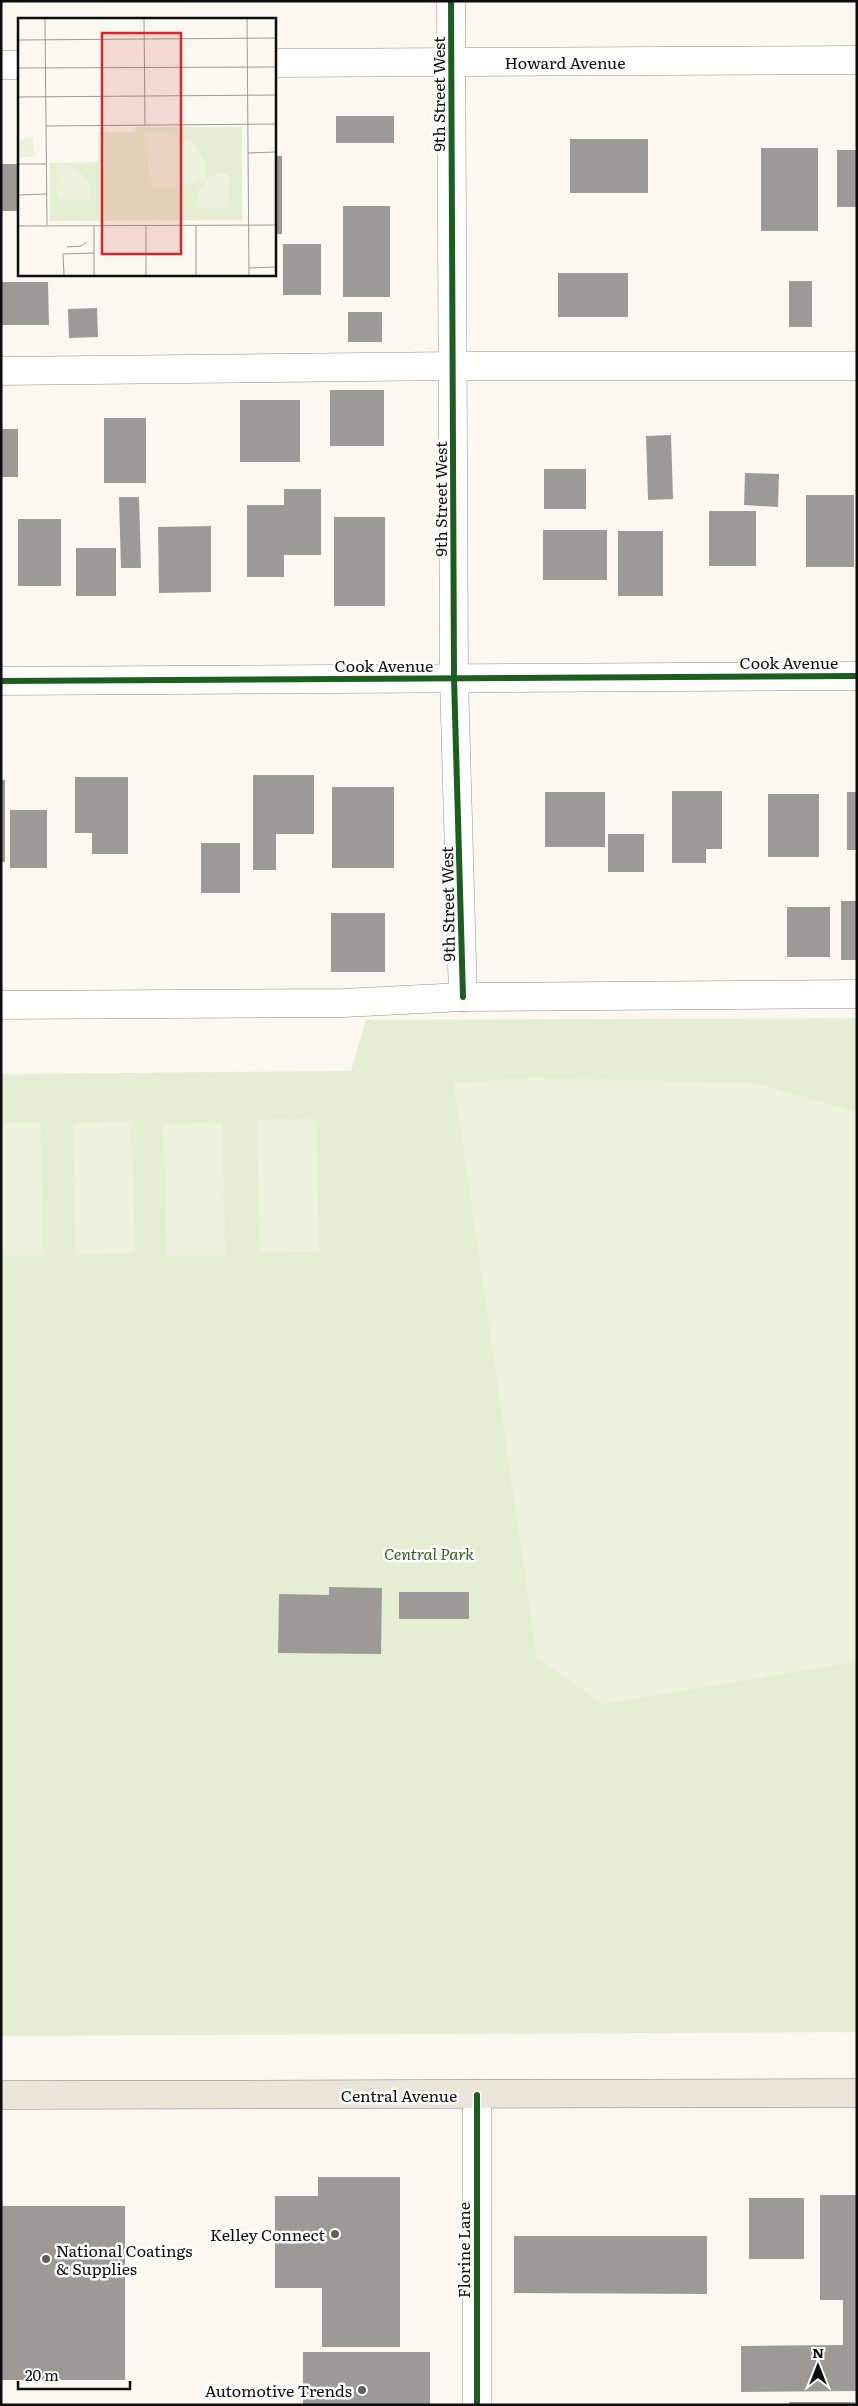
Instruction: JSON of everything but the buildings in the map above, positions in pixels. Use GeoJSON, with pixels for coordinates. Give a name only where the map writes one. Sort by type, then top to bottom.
{"type":"FeatureCollection","features":[{"type":"Feature","properties":{"kind":"main road","name":"Central Avenue"},"geometry":{"type":"LineString","coordinates":[[1,2095],[857,2093]]}},
{"type":"Feature","properties":{"kind":"street","name":"9th Street West"},"geometry":{"type":"LineString","coordinates":[[451,1],[454,678],[463,997]]}},
{"type":"Feature","properties":{"kind":"street","name":"Howard Avenue"},"geometry":{"type":"LineString","coordinates":[[275,63],[857,60]]}},
{"type":"Feature","properties":{"kind":"street"},"geometry":{"type":"LineString","coordinates":[[1,65],[18,65]]}},
{"type":"Feature","properties":{"kind":"street"},"geometry":{"type":"LineString","coordinates":[[1,371],[453,366],[857,366]]}},
{"type":"Feature","properties":{"kind":"street","name":"Cook Avenue"},"geometry":{"type":"LineString","coordinates":[[1,681],[857,676]]}},
{"type":"Feature","properties":{"kind":"street"},"geometry":{"type":"LineString","coordinates":[[1,1005],[343,1003],[463,997],[857,994]]}},
{"type":"Feature","properties":{"kind":"street","name":"Florine Lane"},"geometry":{"type":"LineString","coordinates":[[477,2095],[477,2405]]}},
{"type":"Feature","properties":{"kind":"green space","name":"Central Park"},"geometry":{"type":"Polygon","coordinates":[[[857,1018],[857,2032],[1,2036],[1,1074],[351,1071],[366,1020],[857,1018]]]}},
{"type":"Feature","properties":{"kind":"green space"},"geometry":{"type":"Polygon","coordinates":[[[533,1078],[754,1083],[857,1112],[857,1662],[603,1704],[537,1658],[454,1083],[533,1078]]]}},
{"type":"Feature","properties":{"kind":"green space"},"geometry":{"type":"Polygon","coordinates":[[[316,1119],[319,1251],[260,1252],[257,1120],[316,1119]]]}},
{"type":"Feature","properties":{"kind":"green space"},"geometry":{"type":"Polygon","coordinates":[[[131,1121],[135,1253],[76,1255],[73,1123],[131,1121]]]}},
{"type":"Feature","properties":{"kind":"green space"},"geometry":{"type":"Polygon","coordinates":[[[1,1123],[40,1123],[44,1255],[1,1256],[1,1123]]]}},
{"type":"Feature","properties":{"kind":"green space"},"geometry":{"type":"Polygon","coordinates":[[[222,1123],[225,1255],[167,1256],[163,1124],[222,1123]]]}},
{"type":"Feature","properties":{"kind":"cycle path"},"geometry":{"type":"LineString","coordinates":[[451,1],[454,678],[463,997]]}},
{"type":"Feature","properties":{"kind":"cycle path"},"geometry":{"type":"LineString","coordinates":[[1,681],[857,676]]}},
{"type":"Feature","properties":{"kind":"cycle path"},"geometry":{"type":"LineString","coordinates":[[477,2095],[477,2405]]}},
{"type":"Feature","properties":{"kind":"place","name":"Kelley Connect"},"geometry":{"type":"Point","coordinates":[335,2234]}},
{"type":"Feature","properties":{"kind":"place","name":"National Coatings & Supplies"},"geometry":{"type":"Point","coordinates":[46,2259]}},
{"type":"Feature","properties":{"kind":"place","name":"Automotive Trends"},"geometry":{"type":"Point","coordinates":[362,2390]}}]}
